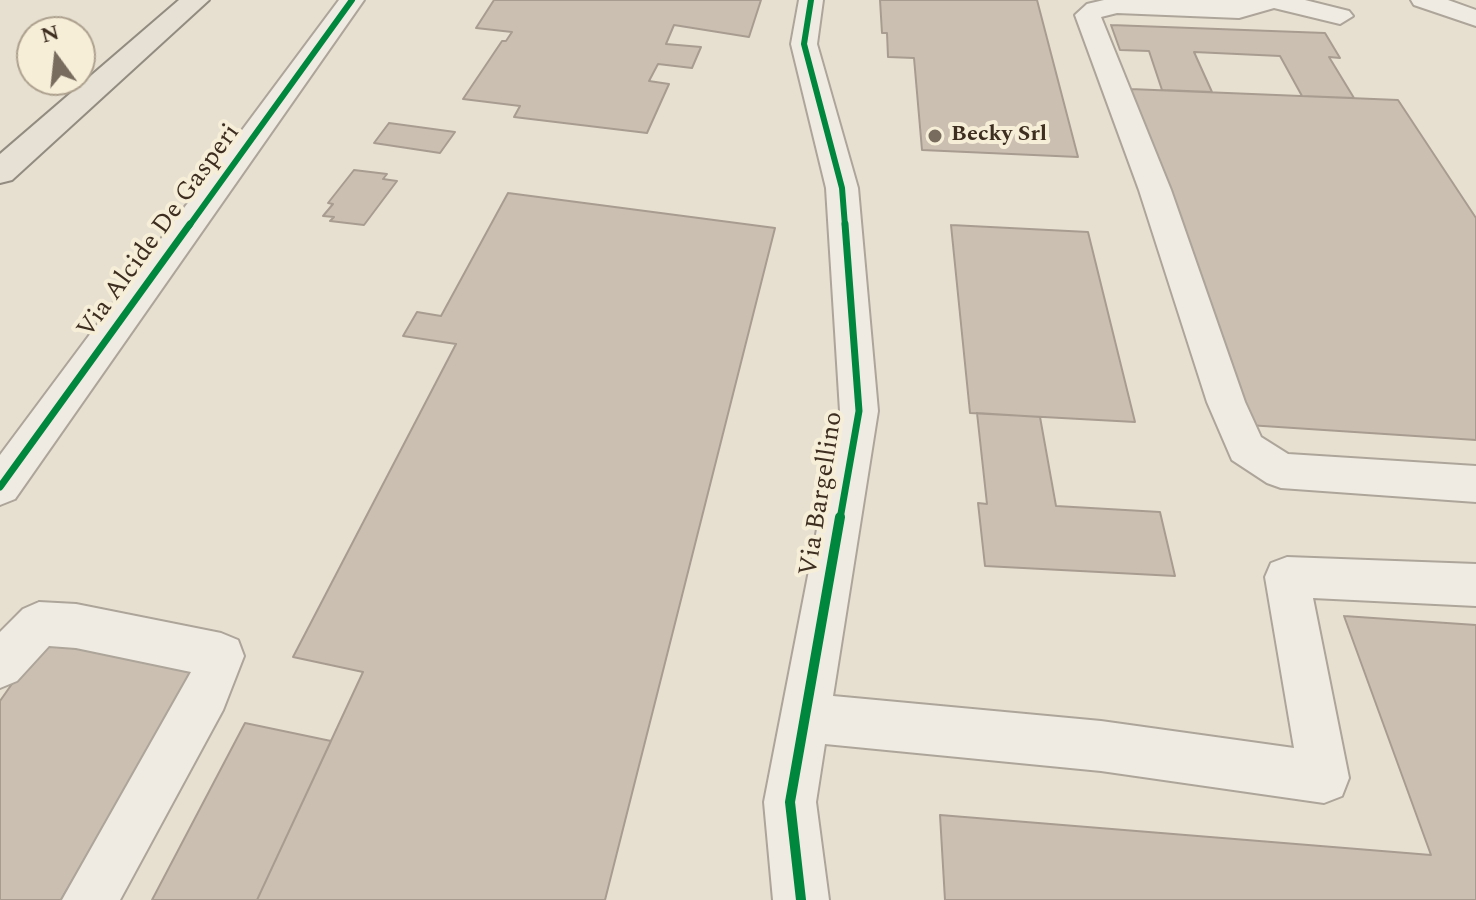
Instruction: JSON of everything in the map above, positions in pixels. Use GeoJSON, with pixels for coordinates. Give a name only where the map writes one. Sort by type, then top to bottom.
{"type":"FeatureCollection","features":[{"type":"Feature","properties":{"kind":"main road"},"geometry":{"type":"LineString","coordinates":[[0,172],[195,0]]}},
{"type":"Feature","properties":{"kind":"street","name":"Via Alcide De Gasperi"},"geometry":{"type":"LineString","coordinates":[[0,487],[352,0]]}},
{"type":"Feature","properties":{"kind":"street","name":"Via Bargellino"},"geometry":{"type":"LineString","coordinates":[[801,900],[790,802],[859,411],[842,188],[804,44],[811,0]]}},
{"type":"Feature","properties":{"kind":"street"},"geometry":{"type":"LineString","coordinates":[[1340,16],[1274,0],[1239,10],[1117,5],[1096,9],[1088,15],[1155,190],[1226,402],[1246,448],[1281,471],[1476,484]]}},
{"type":"Feature","properties":{"kind":"street"},"geometry":{"type":"LineString","coordinates":[[1423,0],[1476,18]]}},
{"type":"Feature","properties":{"kind":"street"},"geometry":{"type":"LineString","coordinates":[[805,718],[1101,746],[1324,778],[1287,577],[1476,585]]}},
{"type":"Feature","properties":{"kind":"street"},"geometry":{"type":"LineString","coordinates":[[0,665],[39,624],[76,626],[221,656],[206,693],[90,900]]}},
{"type":"Feature","properties":{"kind":"building"},"geometry":{"type":"Polygon","coordinates":[[[494,0],[761,0],[749,37],[674,25],[666,44],[701,47],[692,68],[658,64],[649,81],[669,84],[647,133],[514,117],[520,106],[463,99],[502,41],[506,41],[512,32],[476,28],[494,0]]]}},
{"type":"Feature","properties":{"kind":"building"},"geometry":{"type":"Polygon","coordinates":[[[880,0],[1037,0],[1078,157],[922,150],[914,58],[888,57],[887,33],[882,33],[880,0]]]}},
{"type":"Feature","properties":{"kind":"building"},"geometry":{"type":"Polygon","coordinates":[[[1111,25],[1325,33],[1340,58],[1329,57],[1354,98],[1302,96],[1280,56],[1194,52],[1212,92],[1162,90],[1149,51],[1120,50],[1111,25]]]}},
{"type":"Feature","properties":{"kind":"building"},"geometry":{"type":"Polygon","coordinates":[[[1130,89],[1398,100],[1476,218],[1476,440],[1248,425],[1130,89]]]}},
{"type":"Feature","properties":{"kind":"building"},"geometry":{"type":"Polygon","coordinates":[[[389,123],[455,132],[440,153],[374,143],[389,123]]]}},
{"type":"Feature","properties":{"kind":"building"},"geometry":{"type":"Polygon","coordinates":[[[354,170],[387,174],[383,179],[397,181],[364,225],[330,221],[334,217],[323,216],[333,204],[328,203],[354,170]]]}},
{"type":"Feature","properties":{"kind":"building"},"geometry":{"type":"Polygon","coordinates":[[[508,193],[775,228],[605,900],[257,900],[363,672],[293,657],[456,344],[403,336],[417,312],[441,316],[508,193]]]}},
{"type":"Feature","properties":{"kind":"building"},"geometry":{"type":"Polygon","coordinates":[[[951,225],[1088,232],[1135,422],[970,413],[951,225]]]}},
{"type":"Feature","properties":{"kind":"building"},"geometry":{"type":"Polygon","coordinates":[[[977,413],[1040,417],[1056,506],[1160,512],[1175,576],[985,566],[978,503],[987,504],[977,413]]]}},
{"type":"Feature","properties":{"kind":"building"},"geometry":{"type":"Polygon","coordinates":[[[1344,616],[1476,625],[1476,900],[945,900],[940,815],[1431,855],[1344,616]]]}},
{"type":"Feature","properties":{"kind":"building"},"geometry":{"type":"Polygon","coordinates":[[[47,634],[197,664],[61,900],[0,900],[0,701],[47,634]]]}},
{"type":"Feature","properties":{"kind":"building"},"geometry":{"type":"Polygon","coordinates":[[[245,723],[331,741],[257,900],[152,900],[245,723]]]}},
{"type":"Feature","properties":{"kind":"cycle path"},"geometry":{"type":"LineString","coordinates":[[0,487],[352,0]]}},
{"type":"Feature","properties":{"kind":"cycle path"},"geometry":{"type":"LineString","coordinates":[[801,900],[790,802],[859,411],[842,188],[804,44],[811,0]]}},
{"type":"Feature","properties":{"kind":"place","name":"Becky Srl"},"geometry":{"type":"Point","coordinates":[935,136]}}]}
